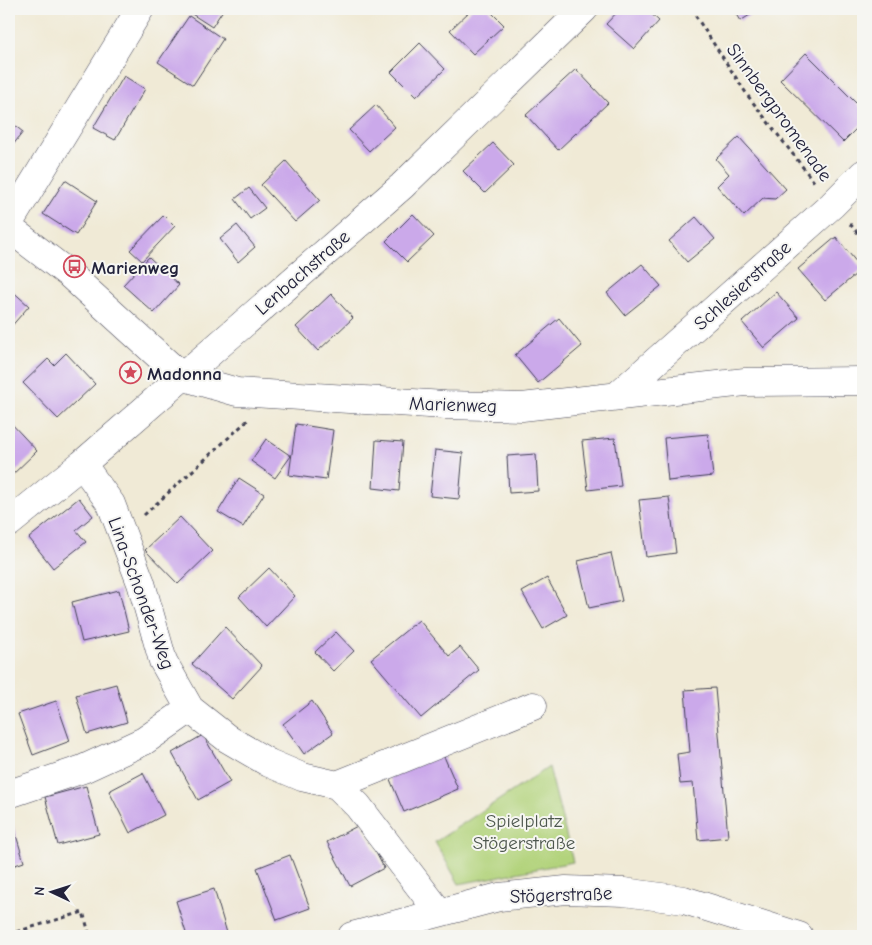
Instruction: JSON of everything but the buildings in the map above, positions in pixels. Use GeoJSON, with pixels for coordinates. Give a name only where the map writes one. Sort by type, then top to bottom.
{"type":"FeatureCollection","features":[{"type":"Feature","properties":{"kind":"street"},"geometry":{"type":"LineString","coordinates":[[9,223],[140,9]]}},
{"type":"Feature","properties":{"kind":"street","name":"Lenbachstraße"},"geometry":{"type":"LineString","coordinates":[[9,523],[82,464],[181,376],[402,186],[584,9]]}},
{"type":"Feature","properties":{"kind":"street","name":"Schlesierstraße"},"geometry":{"type":"LineString","coordinates":[[619,394],[832,205],[863,174]]}},
{"type":"Feature","properties":{"kind":"street","name":"Marienweg"},"geometry":{"type":"LineString","coordinates":[[9,228],[68,274],[181,376],[237,392],[445,405],[522,407],[619,394],[745,382],[863,381]]}},
{"type":"Feature","properties":{"kind":"street","name":"Lina-Schonder-Weg"},"geometry":{"type":"LineString","coordinates":[[82,464],[111,504],[124,534],[141,584],[163,661],[190,709],[228,739],[269,763],[302,776],[337,785]]}},
{"type":"Feature","properties":{"kind":"street"},"geometry":{"type":"LineString","coordinates":[[439,912],[358,806],[337,785],[533,706]]}},
{"type":"Feature","properties":{"kind":"street"},"geometry":{"type":"LineString","coordinates":[[9,794],[83,770],[144,741],[190,709]]}},
{"type":"Feature","properties":{"kind":"street","name":"Stögerstraße"},"geometry":{"type":"LineString","coordinates":[[352,936],[499,897],[566,890],[624,892],[684,900],[799,936]]}},
{"type":"Feature","properties":{"kind":"path","name":"Sinnbergpromenade"},"geometry":{"type":"LineString","coordinates":[[691,9],[748,96],[832,205]]}},
{"type":"Feature","properties":{"kind":"path"},"geometry":{"type":"LineString","coordinates":[[124,534],[275,395]]}},
{"type":"Feature","properties":{"kind":"path"},"geometry":{"type":"LineString","coordinates":[[9,934],[83,912],[90,936]]}},
{"type":"Feature","properties":{"kind":"green space","name":"Spielplatz Stögerstraße"},"geometry":{"type":"Polygon","coordinates":[[[549,767],[573,862],[459,884],[435,842],[549,767]]]}},
{"type":"Feature","properties":{"kind":"place","name":"Marienweg"},"geometry":{"type":"Point","coordinates":[75,267]}},
{"type":"Feature","properties":{"kind":"place","name":"Madonna"},"geometry":{"type":"Point","coordinates":[131,373]}}]}
